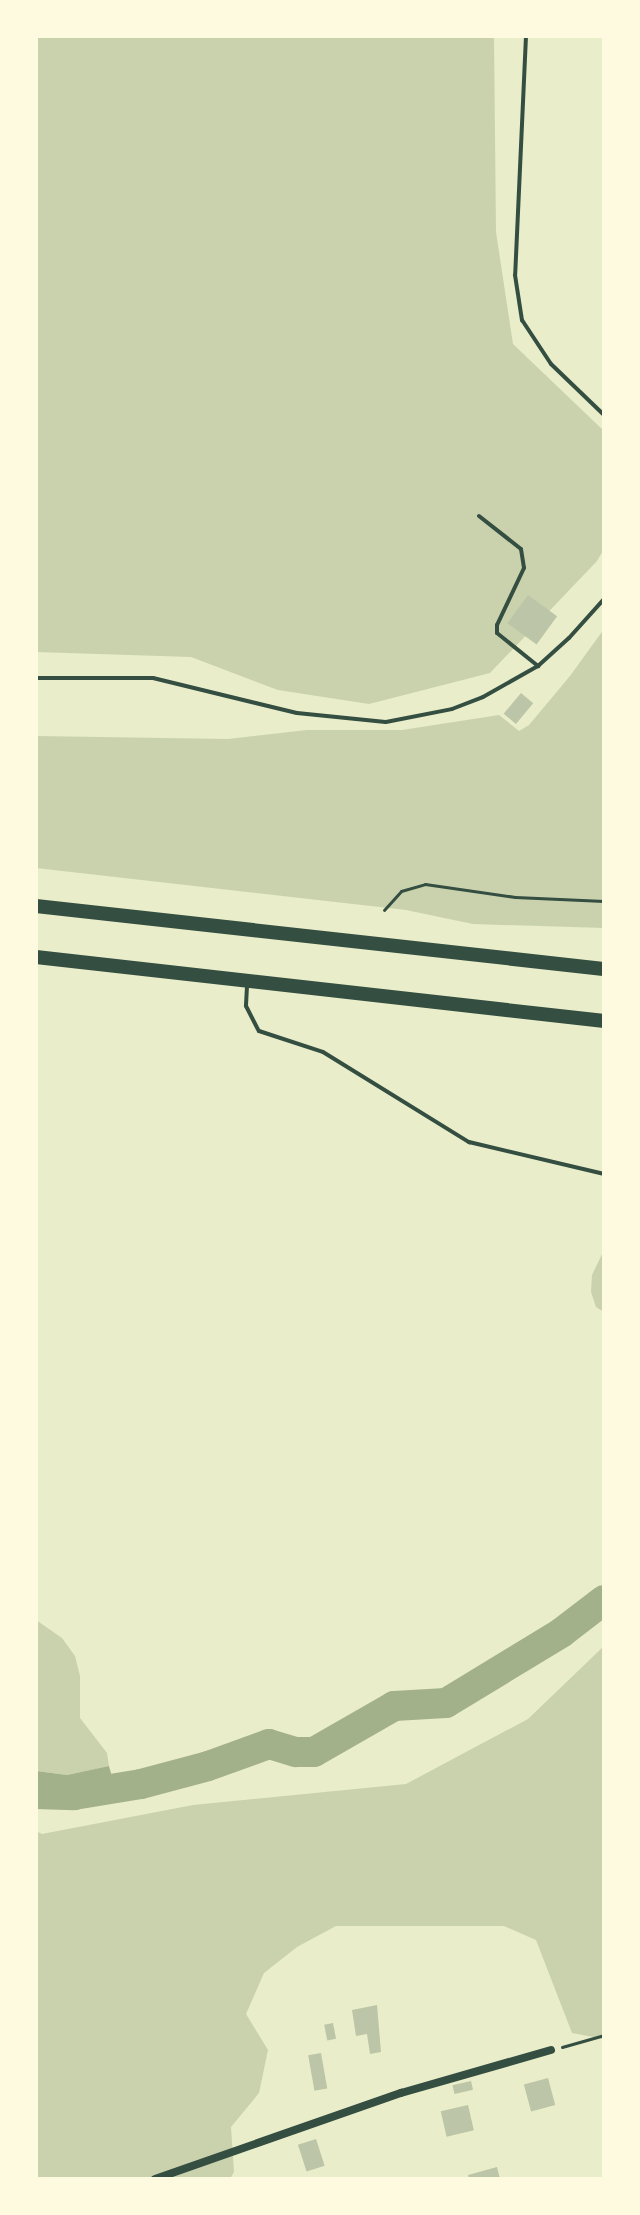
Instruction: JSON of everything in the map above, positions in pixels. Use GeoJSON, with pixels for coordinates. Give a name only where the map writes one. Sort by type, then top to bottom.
{"type":"FeatureCollection","features":[{"type":"Feature","properties":{"kind":"main road"},"geometry":{"type":"LineString","coordinates":[[36,906],[604,969]]}},
{"type":"Feature","properties":{"kind":"main road"},"geometry":{"type":"LineString","coordinates":[[36,957],[604,1021]]}},
{"type":"Feature","properties":{"kind":"street"},"geometry":{"type":"LineString","coordinates":[[155,2179],[401,2093],[551,2050]]}},
{"type":"Feature","properties":{"kind":"lane"},"geometry":{"type":"LineString","coordinates":[[526,36],[515,275],[522,320],[551,364],[604,415]]}},
{"type":"Feature","properties":{"kind":"lane"},"geometry":{"type":"LineString","coordinates":[[479,516],[521,549],[524,568],[497,625],[497,633],[538,666]]}},
{"type":"Feature","properties":{"kind":"lane"},"geometry":{"type":"LineString","coordinates":[[36,678],[153,678],[297,713],[386,722],[452,709],[483,697],[538,666],[569,638],[604,599]]}},
{"type":"Feature","properties":{"kind":"lane"},"geometry":{"type":"LineString","coordinates":[[248,981],[246,1006],[259,1031],[323,1052],[469,1142],[604,1174]]}},
{"type":"Feature","properties":{"kind":"path"},"geometry":{"type":"LineString","coordinates":[[384,910],[401,891],[425,884],[515,897],[604,901]]}},
{"type":"Feature","properties":{"kind":"path"},"geometry":{"type":"LineString","coordinates":[[551,2050],[604,2035]]}},
{"type":"Feature","properties":{"kind":"shaded area"},"geometry":{"type":"Polygon","coordinates":[[[36,36],[494,36],[496,232],[513,344],[604,431],[604,549],[597,561],[490,673],[369,704],[278,690],[191,657],[36,652],[36,36]]]}},
{"type":"Feature","properties":{"kind":"shaded area"},"geometry":{"type":"Polygon","coordinates":[[[604,629],[604,928],[473,924],[406,910],[36,868],[36,736],[228,739],[307,730],[402,730],[499,715],[519,731],[529,725],[570,676],[604,629]]]}},
{"type":"Feature","properties":{"kind":"shaded area"},"geometry":{"type":"Polygon","coordinates":[[[604,1250],[604,1312],[596,1307],[591,1292],[592,1275],[604,1250]]]}},
{"type":"Feature","properties":{"kind":"shaded area"},"geometry":{"type":"Polygon","coordinates":[[[36,1620],[62,1638],[75,1656],[80,1676],[80,1718],[107,1753],[109,1766],[67,1775],[36,1771],[36,1620]]]}},
{"type":"Feature","properties":{"kind":"shaded area"},"geometry":{"type":"Polygon","coordinates":[[[604,1646],[604,2039],[572,2033],[536,1940],[504,1926],[336,1926],[297,1947],[264,1973],[246,2014],[268,2050],[259,2093],[231,2127],[234,2172],[230,2179],[36,2179],[36,1831],[42,1834],[193,1805],[406,1784],[528,1719],[604,1646]]]}},
{"type":"Feature","properties":{"kind":"shaded area"},"geometry":{"type":"Polygon","coordinates":[[[109,1766],[118,1798],[83,1799],[36,1808],[36,1771],[67,1775],[109,1766]]]}},
{"type":"Feature","properties":{"kind":"building"},"geometry":{"type":"Polygon","coordinates":[[[528,595],[557,616],[537,644],[507,623],[528,595]]]}},
{"type":"Feature","properties":{"kind":"building"},"geometry":{"type":"Polygon","coordinates":[[[521,693],[533,703],[516,724],[504,714],[521,693]]]}},
{"type":"Feature","properties":{"kind":"building"},"geometry":{"type":"Polygon","coordinates":[[[377,2005],[381,2052],[370,2054],[367,2034],[356,2036],[352,2010],[377,2005]]]}},
{"type":"Feature","properties":{"kind":"building"},"geometry":{"type":"Polygon","coordinates":[[[333,2023],[336,2039],[327,2040],[324,2025],[333,2023]]]}},
{"type":"Feature","properties":{"kind":"building"},"geometry":{"type":"Polygon","coordinates":[[[321,2053],[327,2088],[314,2091],[308,2055],[321,2053]]]}},
{"type":"Feature","properties":{"kind":"building"},"geometry":{"type":"Polygon","coordinates":[[[548,2078],[555,2105],[531,2112],[524,2084],[548,2078]]]}},
{"type":"Feature","properties":{"kind":"building"},"geometry":{"type":"Polygon","coordinates":[[[471,2081],[473,2090],[455,2094],[452,2085],[471,2081]]]}},
{"type":"Feature","properties":{"kind":"building"},"geometry":{"type":"Polygon","coordinates":[[[468,2105],[474,2130],[447,2137],[441,2111],[468,2105]]]}},
{"type":"Feature","properties":{"kind":"building"},"geometry":{"type":"Polygon","coordinates":[[[316,2139],[325,2166],[307,2172],[298,2145],[316,2139]]]}},
{"type":"Feature","properties":{"kind":"building"},"geometry":{"type":"Polygon","coordinates":[[[497,2167],[500,2179],[469,2179],[468,2175],[497,2167]]]}},
{"type":"Feature","properties":{"kind":"waterway"},"geometry":{"type":"LineString","coordinates":[[36,1794],[74,1795],[141,1784],[208,1766],[269,1744],[296,1752],[314,1752],[394,1706],[446,1703],[561,1633],[604,1600]]}}]}
